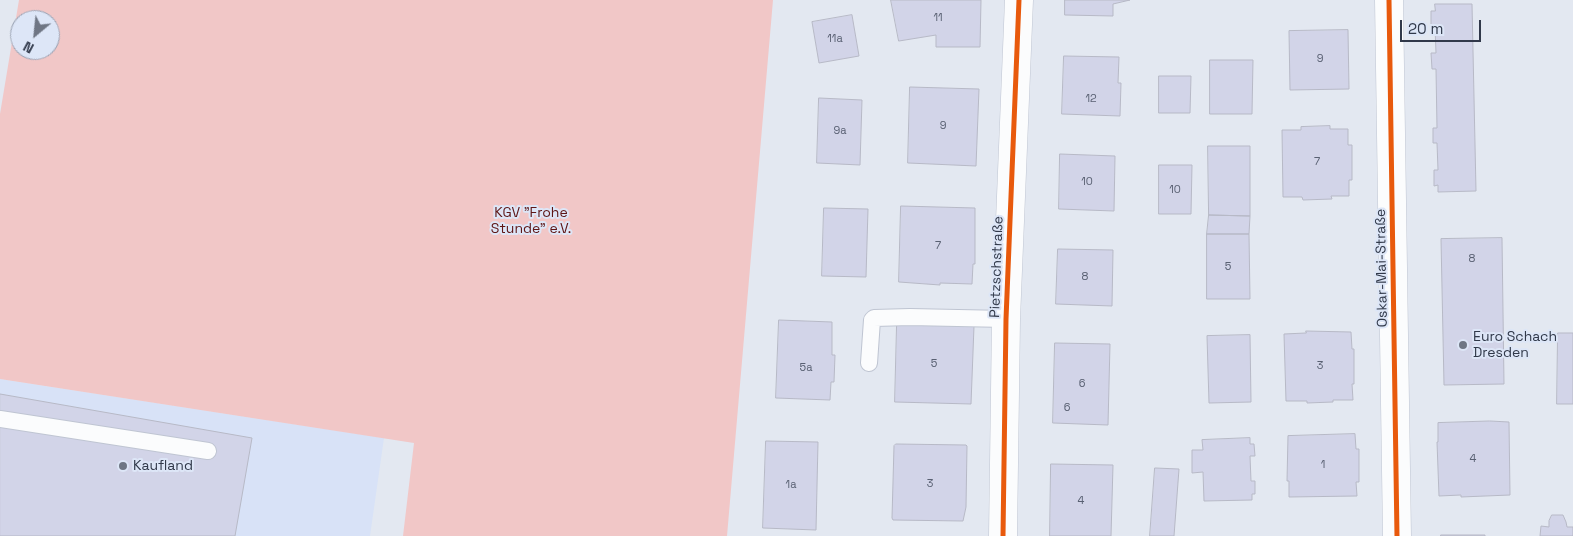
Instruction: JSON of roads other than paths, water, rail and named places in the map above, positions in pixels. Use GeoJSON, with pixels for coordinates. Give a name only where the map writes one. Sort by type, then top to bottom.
{"type":"FeatureCollection","features":[{"type":"Feature","properties":{"kind":"street","name":"Pietzschstraße"},"geometry":{"type":"LineString","coordinates":[[1003,536],[1006,319],[1020,0]]}},
{"type":"Feature","properties":{"kind":"street","name":"Oskar-Mai-Straße"},"geometry":{"type":"LineString","coordinates":[[1389,0],[1397,536]]}},
{"type":"Feature","properties":{"kind":"lane"},"geometry":{"type":"LineString","coordinates":[[869,363],[870,330],[874,318],[910,316],[1006,319]]}},
{"type":"Feature","properties":{"kind":"lane"},"geometry":{"type":"LineString","coordinates":[[0,419],[208,451]]}},
{"type":"Feature","properties":{"kind":"place","name":"Euro Schach Dresden"},"geometry":{"type":"Point","coordinates":[1463,345]}},
{"type":"Feature","properties":{"kind":"place","name":"Kaufland"},"geometry":{"type":"Point","coordinates":[123,466]}},
{"type":"Feature","properties":{"kind":"park label","name":"KGV \"Frohe Stunde\" e.V."},"geometry":{"type":"Point","coordinates":[531,222]}}]}
